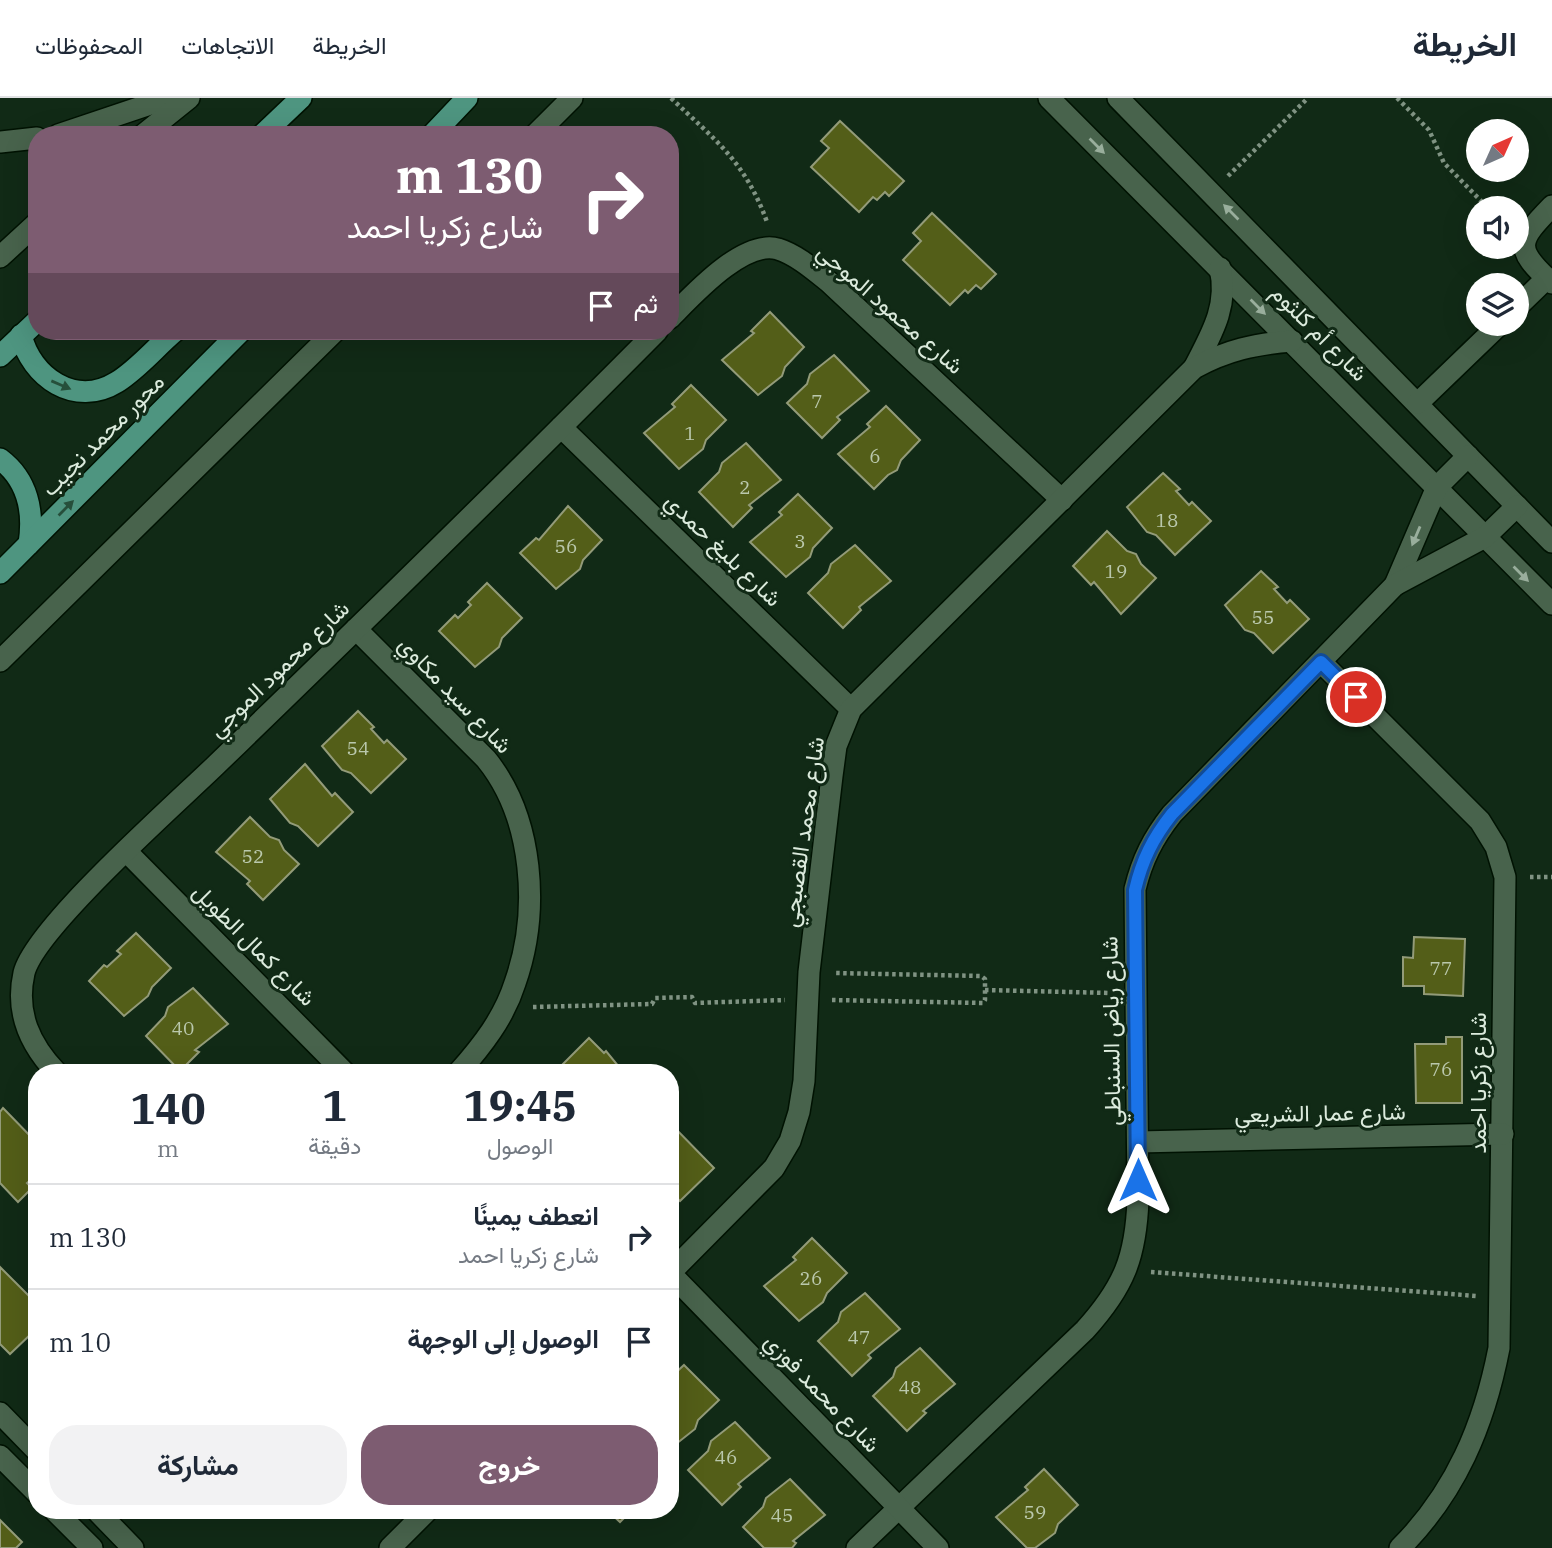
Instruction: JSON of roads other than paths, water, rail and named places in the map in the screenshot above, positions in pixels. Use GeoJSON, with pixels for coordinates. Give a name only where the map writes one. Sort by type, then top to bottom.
{"type":"FeatureCollection","features":[{"type":"Feature","properties":{"kind":"main road"},"geometry":{"type":"LineString","coordinates":[[271,126],[301,98]]}},
{"type":"Feature","properties":{"kind":"main road"},"geometry":{"type":"LineString","coordinates":[[441,126],[467,98]]}},
{"type":"Feature","properties":{"kind":"main road"},"geometry":{"type":"LineString","coordinates":[[0,356],[28,329]]}},
{"type":"Feature","properties":{"kind":"main road"},"geometry":{"type":"LineString","coordinates":[[28,334],[25,351],[44,377],[74,391],[90,391],[118,381],[165,340]]}},
{"type":"Feature","properties":{"kind":"main road","name":"محور محمد نجيب"},"geometry":{"type":"LineString","coordinates":[[0,573],[232,340]]}},
{"type":"Feature","properties":{"kind":"main road"},"geometry":{"type":"LineString","coordinates":[[0,459],[19,478],[29,499],[32,521],[29,544]]}},
{"type":"Feature","properties":{"kind":"street"},"geometry":{"type":"LineString","coordinates":[[85,126],[168,98]]}},
{"type":"Feature","properties":{"kind":"street"},"geometry":{"type":"LineString","coordinates":[[154,126],[189,98]]}},
{"type":"Feature","properties":{"kind":"street"},"geometry":{"type":"LineString","coordinates":[[544,126],[572,98]]}},
{"type":"Feature","properties":{"kind":"street","name":"شارع أم كلثوم"},"geometry":{"type":"LineString","coordinates":[[1049,98],[1552,604]]}},
{"type":"Feature","properties":{"kind":"street","name":"شارع أم كلثوم"},"geometry":{"type":"LineString","coordinates":[[1118,98],[1552,542]]}},
{"type":"Feature","properties":{"kind":"street"},"geometry":{"type":"LineString","coordinates":[[0,142],[28,139]]}},
{"type":"Feature","properties":{"kind":"street"},"geometry":{"type":"LineString","coordinates":[[1529,297],[1549,281],[1523,253],[1522,243],[1527,232],[1552,206]]}},
{"type":"Feature","properties":{"kind":"street"},"geometry":{"type":"LineString","coordinates":[[0,257],[28,231]]}},
{"type":"Feature","properties":{"kind":"street","name":"شارع محمود الموجي"},"geometry":{"type":"LineString","coordinates":[[679,309],[707,281],[732,262],[755,251],[776,248],[804,263],[829,282],[1062,500]]}},
{"type":"Feature","properties":{"kind":"street","name":"شارع محمد القصبجي"},"geometry":{"type":"LineString","coordinates":[[1194,368],[1222,308],[1224,288],[1220,268]]}},
{"type":"Feature","properties":{"kind":"street"},"geometry":{"type":"LineString","coordinates":[[1418,403],[1488,336]]}},
{"type":"Feature","properties":{"kind":"street"},"geometry":{"type":"LineString","coordinates":[[0,661],[326,340]]}},
{"type":"Feature","properties":{"kind":"street","name":"شارع محمود الموجي"},"geometry":{"type":"LineString","coordinates":[[50,1064],[25,1029],[22,1004],[24,972],[37,948],[53,928],[648,340]]}},
{"type":"Feature","properties":{"kind":"street","name":"شارع محمد القصبجي"},"geometry":{"type":"LineString","coordinates":[[679,1264],[774,1168],[790,1141],[799,1112],[804,1082],[809,972],[836,746],[851,709],[1194,368],[1219,355],[1248,345],[1292,341]]}},
{"type":"Feature","properties":{"kind":"street","name":"شارع بليغ حمدي"},"geometry":{"type":"LineString","coordinates":[[561,427],[851,709]]}},
{"type":"Feature","properties":{"kind":"street"},"geometry":{"type":"LineString","coordinates":[[1437,487],[1468,456]]}},
{"type":"Feature","properties":{"kind":"street","name":"شارع رياض السنباطي"},"geometry":{"type":"LineString","coordinates":[[1395,585],[1437,487]]}},
{"type":"Feature","properties":{"kind":"street","name":"شارع رياض السنباطي"},"geometry":{"type":"LineString","coordinates":[[857,1548],[1085,1330],[1110,1302],[1128,1270],[1137,1235],[1135,890],[1142,862],[1154,836],[1395,585],[1485,537],[1517,506]]}},
{"type":"Feature","properties":{"kind":"street","name":"شارع سيد مكاوي"},"geometry":{"type":"LineString","coordinates":[[356,629],[486,759],[508,791],[526,857],[529,904],[515,983],[487,1039],[466,1064]]}},
{"type":"Feature","properties":{"kind":"street","name":"شارع زكريا احمد"},"geometry":{"type":"LineString","coordinates":[[1321,662],[1480,821],[1496,847],[1505,877],[1502,1298],[1499,1348],[1489,1398],[1472,1446],[1448,1490],[1417,1531],[1400,1548]]}},
{"type":"Feature","properties":{"kind":"street","name":"شارع كمال الطويل"},"geometry":{"type":"LineString","coordinates":[[127,852],[336,1064]]}},
{"type":"Feature","properties":{"kind":"street","name":"شارع عمار الشريعي"},"geometry":{"type":"LineString","coordinates":[[1138,1142],[1503,1134]]}},
{"type":"Feature","properties":{"kind":"street","name":"شارع محمد فوزي"},"geometry":{"type":"LineString","coordinates":[[679,1282],[939,1548]]}},
{"type":"Feature","properties":{"kind":"street"},"geometry":{"type":"LineString","coordinates":[[0,1413],[28,1442]]}},
{"type":"Feature","properties":{"kind":"street"},"geometry":{"type":"LineString","coordinates":[[0,1456],[28,1484]]}},
{"type":"Feature","properties":{"kind":"street"},"geometry":{"type":"LineString","coordinates":[[63,1519],[92,1548]]}},
{"type":"Feature","properties":{"kind":"street"},"geometry":{"type":"LineString","coordinates":[[105,1519],[133,1548]]}},
{"type":"Feature","properties":{"kind":"street"},"geometry":{"type":"LineString","coordinates":[[390,1548],[419,1519]]}}]}
